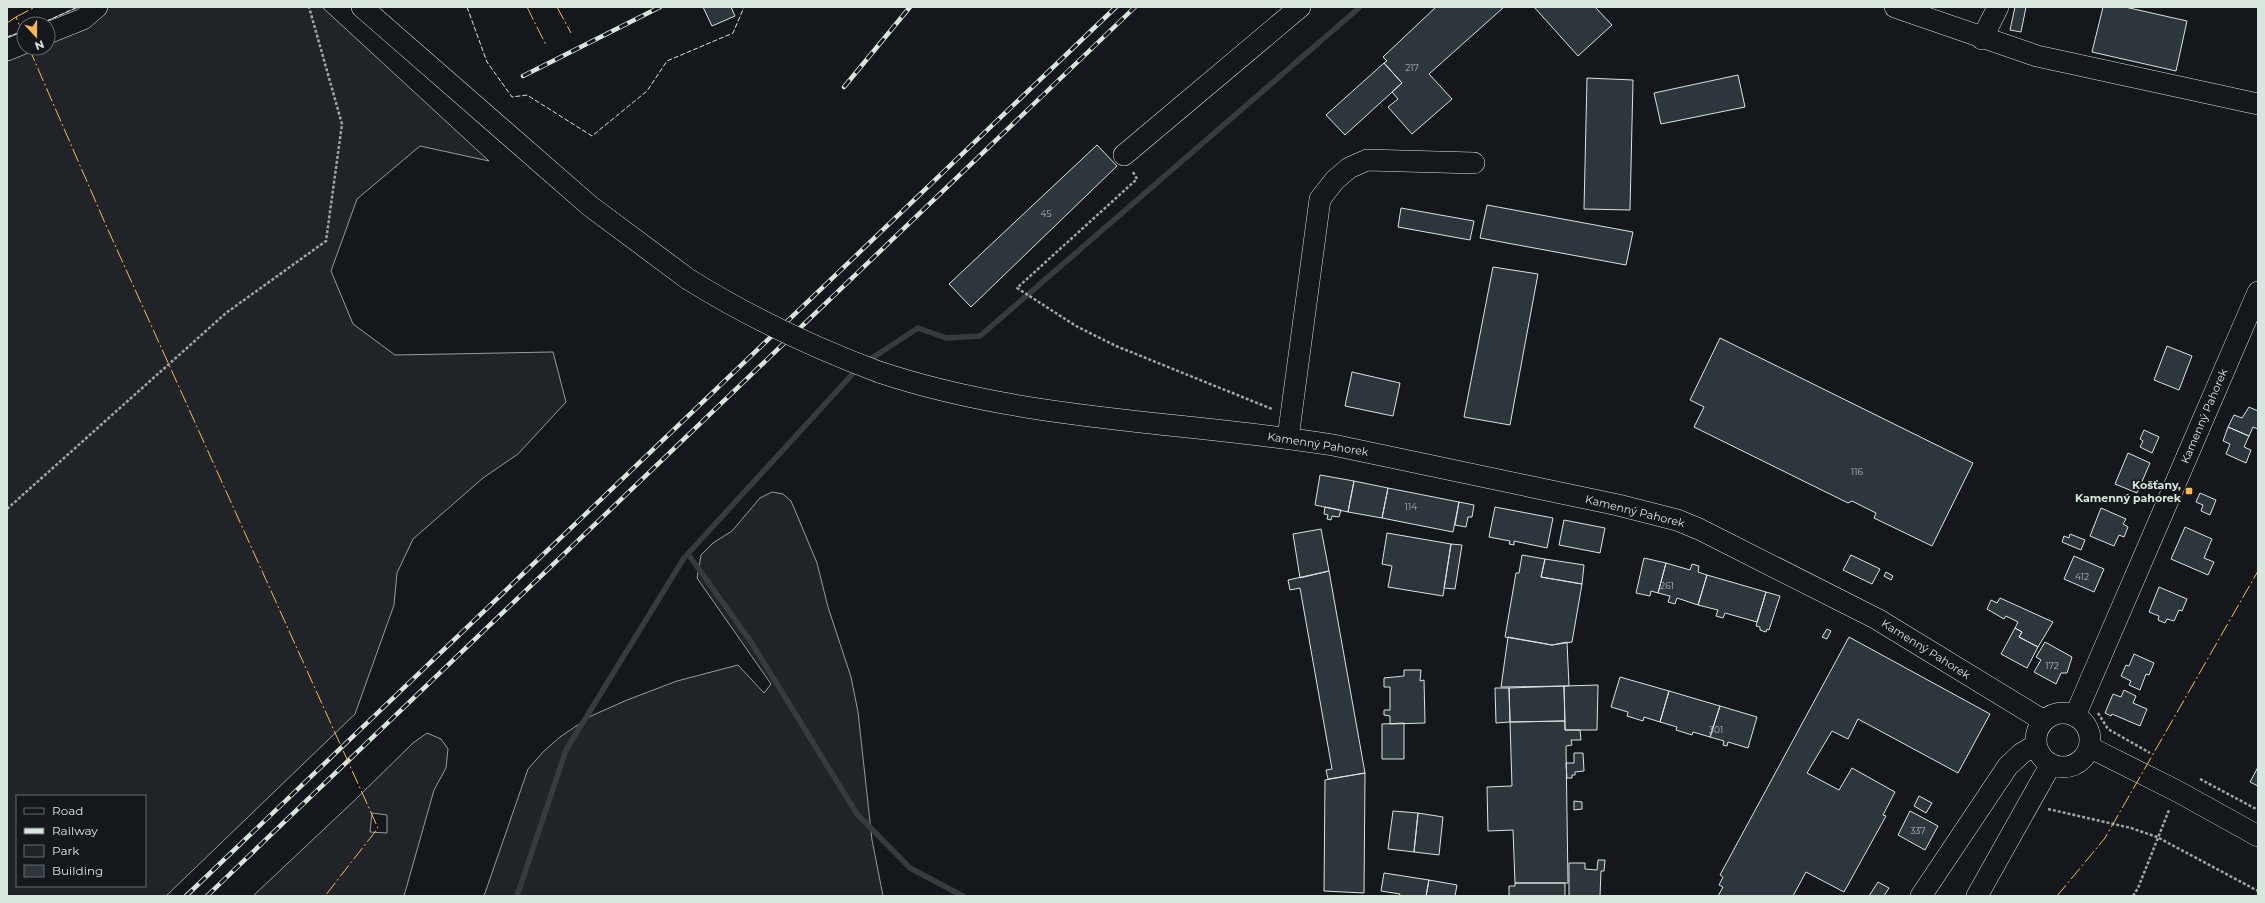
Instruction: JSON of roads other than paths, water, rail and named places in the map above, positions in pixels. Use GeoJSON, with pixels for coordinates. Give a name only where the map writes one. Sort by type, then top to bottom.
{"type":"FeatureCollection","features":[{"type":"Feature","properties":{"kind":"street"},"geometry":{"type":"LineString","coordinates":[[56,30],[83,19],[97,7]]}},
{"type":"Feature","properties":{"kind":"street","name":"Kamenný Pahorek"},"geometry":{"type":"LineString","coordinates":[[362,7],[590,206],[688,279],[730,305],[810,345],[879,372],[941,391],[1044,411],[1288,438],[1391,456],[1618,505],[1677,520],[1721,539],[1877,619],[2044,721]]}},
{"type":"Feature","properties":{"kind":"street"},"geometry":{"type":"LineString","coordinates":[[1124,155],[1300,7]]}},
{"type":"Feature","properties":{"kind":"street"},"geometry":{"type":"LineString","coordinates":[[1895,7],[1982,39],[2050,59],[2258,104]]}},
{"type":"Feature","properties":{"kind":"street"},"geometry":{"type":"LineString","coordinates":[[1982,39],[1998,7]]}},
{"type":"Feature","properties":{"kind":"street"},"geometry":{"type":"LineString","coordinates":[[1288,438],[1320,199],[1335,180],[1349,168],[1367,160],[1474,164]]}},
{"type":"Feature","properties":{"kind":"street","name":"Kamenný Pahorek"},"geometry":{"type":"LineString","coordinates":[[2075,716],[2258,292]]}},
{"type":"Feature","properties":{"kind":"street"},"geometry":{"type":"LineString","coordinates":[[2058,714],[2075,716],[2087,729],[2089,747],[2083,757],[2074,764],[2062,767],[2051,764],[2041,756],[2036,745],[2037,732],[2044,721],[2058,714]]}},
{"type":"Feature","properties":{"kind":"street"},"geometry":{"type":"LineString","coordinates":[[1921,896],[2008,766],[2022,753],[2036,745]]}},
{"type":"Feature","properties":{"kind":"street"},"geometry":{"type":"LineString","coordinates":[[2089,747],[2177,791],[2258,836]]}},
{"type":"Feature","properties":{"kind":"street"},"geometry":{"type":"LineString","coordinates":[[1977,896],[2051,764]]}},
{"type":"Feature","properties":{"kind":"waterway"},"geometry":{"type":"LineString","coordinates":[[866,362],[918,328],[946,338],[980,336],[1360,7]]}},
{"type":"Feature","properties":{"kind":"waterway"},"geometry":{"type":"LineString","coordinates":[[517,896],[566,750],[684,558],[858,368]]}},
{"type":"Feature","properties":{"kind":"waterway"},"geometry":{"type":"LineString","coordinates":[[688,554],[751,642],[857,814],[910,868],[963,896]]}},
{"type":"Feature","properties":{"kind":"railway"},"geometry":{"type":"LineString","coordinates":[[523,76],[660,7]]}},
{"type":"Feature","properties":{"kind":"railway"},"geometry":{"type":"LineString","coordinates":[[844,87],[910,7]]}},
{"type":"Feature","properties":{"kind":"railway"},"geometry":{"type":"LineString","coordinates":[[186,896],[1116,7]]}},
{"type":"Feature","properties":{"kind":"railway"},"geometry":{"type":"LineString","coordinates":[[207,896],[1135,7]]}},
{"type":"Feature","properties":{"kind":"place","name":"Košťany, Kamenný pahorek"},"geometry":{"type":"Point","coordinates":[2189,491]}}]}
